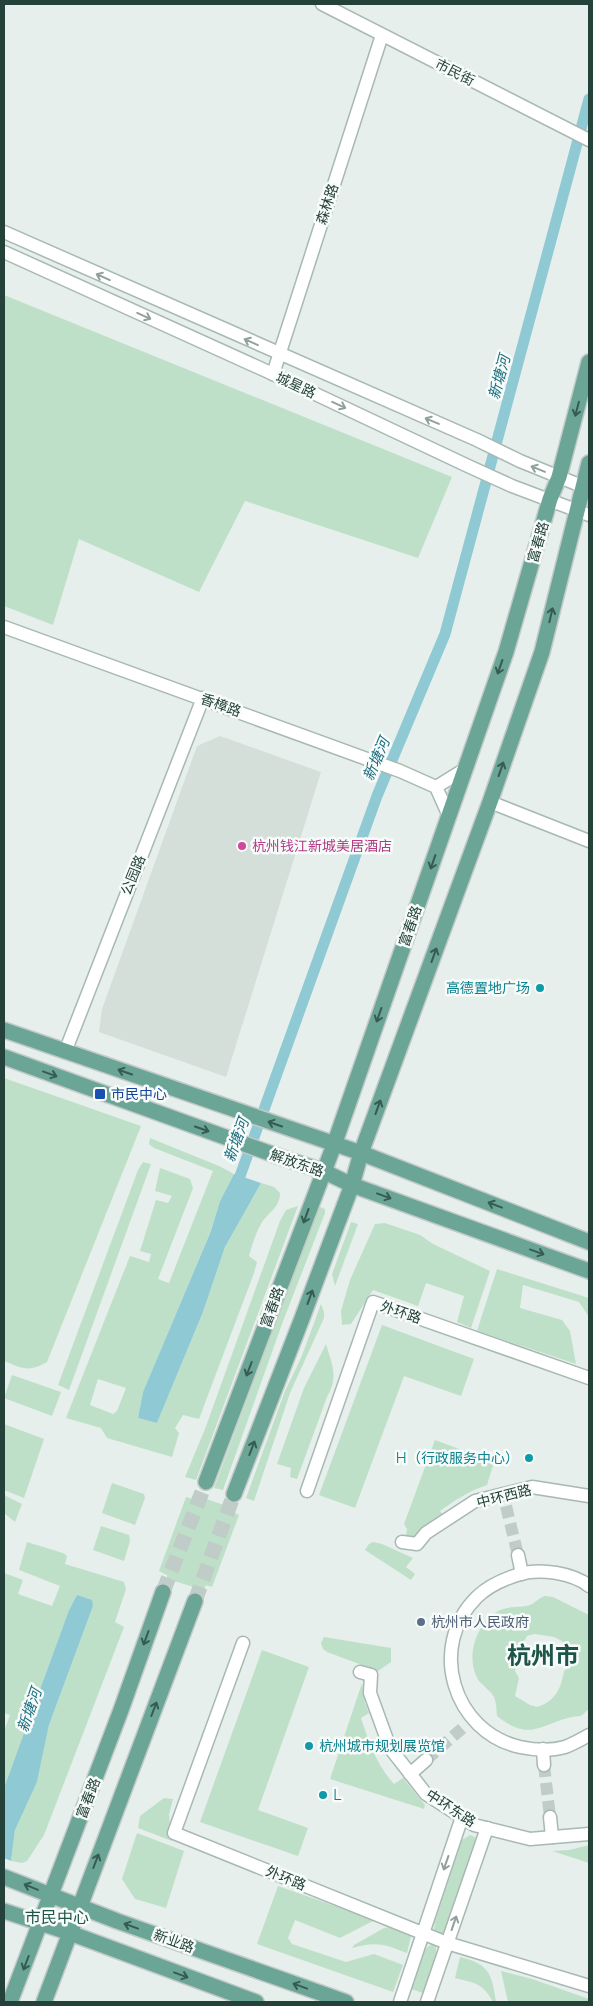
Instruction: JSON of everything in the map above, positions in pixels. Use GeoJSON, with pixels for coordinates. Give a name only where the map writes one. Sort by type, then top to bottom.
{"type":"FeatureCollection","features":[{"type":"Feature","properties":{"kind":"main road","name":"富春路"},"geometry":{"type":"LineString","coordinates":[[206,1482],[334,1144],[506,652],[558,477],[589,362]]}},
{"type":"Feature","properties":{"kind":"main road","name":"富春路"},"geometry":{"type":"LineString","coordinates":[[234,1494],[352,1184],[361,1153],[490,802],[542,652],[583,512],[589,463]]}},
{"type":"Feature","properties":{"kind":"main road"},"geometry":{"type":"LineString","coordinates":[[4,1030],[361,1153],[589,1242]]}},
{"type":"Feature","properties":{"kind":"main road","name":"解放东路"},"geometry":{"type":"LineString","coordinates":[[4,1057],[323,1171],[352,1184],[589,1271]]}},
{"type":"Feature","properties":{"kind":"main road","name":"富春路"},"geometry":{"type":"LineString","coordinates":[[10,2002],[41,1924],[163,1592]]}},
{"type":"Feature","properties":{"kind":"main road"},"geometry":{"type":"LineString","coordinates":[[44,2002],[195,1601]]}},
{"type":"Feature","properties":{"kind":"main road","name":"新业路"},"geometry":{"type":"LineString","coordinates":[[7,1878],[79,1906],[346,2002]]}},
{"type":"Feature","properties":{"kind":"main road"},"geometry":{"type":"LineString","coordinates":[[4,1911],[70,1933],[256,2002]]}},
{"type":"Feature","properties":{"kind":"street","name":"市民街"},"geometry":{"type":"LineString","coordinates":[[322,4],[589,140]]}},
{"type":"Feature","properties":{"kind":"street","name":"森林路"},"geometry":{"type":"LineString","coordinates":[[273,374],[382,35]]}},
{"type":"Feature","properties":{"kind":"street","name":"城星路"},"geometry":{"type":"LineString","coordinates":[[4,232],[477,440],[520,461],[586,487]]}},
{"type":"Feature","properties":{"kind":"street","name":"城星路"},"geometry":{"type":"LineString","coordinates":[[4,252],[273,374],[512,486],[583,512]]}},
{"type":"Feature","properties":{"kind":"street","name":"香樟路"},"geometry":{"type":"LineString","coordinates":[[4,627],[203,698],[400,771],[436,787]]}},
{"type":"Feature","properties":{"kind":"street","name":"公园路"},"geometry":{"type":"LineString","coordinates":[[65,1052],[203,698]]}},
{"type":"Feature","properties":{"kind":"street"},"geometry":{"type":"LineString","coordinates":[[449,816],[436,787],[465,769]]}},
{"type":"Feature","properties":{"kind":"street"},"geometry":{"type":"LineString","coordinates":[[490,802],[589,841]]}},
{"type":"Feature","properties":{"kind":"street","name":"外环路"},"geometry":{"type":"LineString","coordinates":[[306,1491],[373,1302],[589,1378]]}},
{"type":"Feature","properties":{"kind":"street","name":"中环西路"},"geometry":{"type":"LineString","coordinates":[[402,1542],[417,1544],[426,1533],[475,1501],[505,1500],[532,1487],[589,1496]]}},
{"type":"Feature","properties":{"kind":"street"},"geometry":{"type":"LineString","coordinates":[[518,1555],[522,1574]]}},
{"type":"Feature","properties":{"kind":"street"},"geometry":{"type":"LineString","coordinates":[[589,1586],[558,1573],[529,1572],[501,1580],[477,1597],[460,1621],[451,1649],[452,1678],[470,1722],[506,1744],[535,1750],[565,1747],[589,1735]]}},
{"type":"Feature","properties":{"kind":"street","name":"外环路"},"geometry":{"type":"LineString","coordinates":[[243,1643],[174,1833],[447,1942],[589,1986]]}},
{"type":"Feature","properties":{"kind":"street","name":"中环东路"},"geometry":{"type":"LineString","coordinates":[[360,1672],[371,1675],[370,1693],[390,1748],[426,1794],[474,1825],[530,1839],[589,1834]]}},
{"type":"Feature","properties":{"kind":"street"},"geometry":{"type":"LineString","coordinates":[[543,1749],[544,1764]]}},
{"type":"Feature","properties":{"kind":"street"},"geometry":{"type":"LineString","coordinates":[[410,1774],[426,1760]]}},
{"type":"Feature","properties":{"kind":"street"},"geometry":{"type":"LineString","coordinates":[[400,2002],[462,1817]]}},
{"type":"Feature","properties":{"kind":"street"},"geometry":{"type":"LineString","coordinates":[[550,1817],[552,1837]]}},
{"type":"Feature","properties":{"kind":"street"},"geometry":{"type":"LineString","coordinates":[[427,2002],[487,1828]]}},
{"type":"Feature","properties":{"kind":"shaded area"},"geometry":{"type":"Polygon","coordinates":[[[220,736],[321,772],[226,1077],[99,1032],[102,1009],[197,746],[220,736]]]}},
{"type":"Feature","properties":{"kind":"green space"},"geometry":{"type":"Polygon","coordinates":[[[4,295],[452,477],[418,558],[245,501],[199,592],[79,539],[53,625],[4,606],[4,295]]]}},
{"type":"Feature","properties":{"kind":"green space"},"geometry":{"type":"Polygon","coordinates":[[[4,1078],[141,1126],[47,1362],[30,1368],[4,1361],[4,1078]]]}},
{"type":"Feature","properties":{"kind":"green space"},"geometry":{"type":"Polygon","coordinates":[[[150,1138],[234,1174],[220,1201],[211,1231],[143,1392],[138,1418],[157,1423],[203,1312],[225,1247],[261,1183],[274,1187],[280,1193],[278,1203],[258,1229],[255,1237],[249,1256],[257,1262],[254,1273],[199,1419],[183,1415],[175,1428],[179,1433],[172,1457],[107,1438],[101,1428],[66,1418],[130,1256],[149,1262],[151,1254],[140,1251],[156,1200],[168,1203],[172,1196],[155,1191],[160,1168],[190,1179],[193,1188],[158,1279],[169,1283],[213,1171],[154,1148],[149,1144],[150,1138]],[[98,1379],[90,1405],[113,1414],[117,1411],[126,1388],[98,1379]]]}},
{"type":"Feature","properties":{"kind":"green space"},"geometry":{"type":"Polygon","coordinates":[[[143,1162],[151,1164],[69,1390],[58,1385],[138,1170],[143,1162]]]}},
{"type":"Feature","properties":{"kind":"green space"},"geometry":{"type":"Polygon","coordinates":[[[298,1206],[196,1480],[185,1477],[205,1429],[280,1221],[286,1210],[298,1206]]]}},
{"type":"Feature","properties":{"kind":"green space"},"geometry":{"type":"Polygon","coordinates":[[[320,1207],[325,1209],[325,1213],[282,1324],[223,1490],[214,1488],[316,1214],[320,1207]]]}},
{"type":"Feature","properties":{"kind":"green space"},"geometry":{"type":"Polygon","coordinates":[[[351,1222],[358,1224],[335,1286],[332,1274],[351,1222]]]}},
{"type":"Feature","properties":{"kind":"green space"},"geometry":{"type":"Polygon","coordinates":[[[385,1223],[420,1235],[433,1244],[490,1271],[471,1328],[457,1322],[464,1296],[426,1283],[418,1306],[373,1290],[351,1324],[342,1325],[341,1311],[350,1280],[375,1224],[385,1223]]]}},
{"type":"Feature","properties":{"kind":"green space"},"geometry":{"type":"Polygon","coordinates":[[[497,1269],[589,1298],[589,1317],[579,1302],[523,1285],[520,1308],[562,1320],[570,1331],[576,1364],[477,1331],[497,1269]]]}},
{"type":"Feature","properties":{"kind":"green space"},"geometry":{"type":"Polygon","coordinates":[[[321,1304],[324,1318],[290,1393],[254,1501],[246,1498],[285,1391],[301,1358],[321,1304]]]}},
{"type":"Feature","properties":{"kind":"green space"},"geometry":{"type":"Polygon","coordinates":[[[382,1325],[474,1359],[461,1396],[404,1376],[355,1508],[319,1495],[382,1325]]]}},
{"type":"Feature","properties":{"kind":"green space"},"geometry":{"type":"Polygon","coordinates":[[[326,1344],[332,1365],[333,1383],[297,1479],[290,1477],[291,1468],[277,1464],[304,1388],[326,1344]]]}},
{"type":"Feature","properties":{"kind":"green space"},"geometry":{"type":"Polygon","coordinates":[[[12,1375],[61,1392],[52,1416],[4,1398],[12,1375]]]}},
{"type":"Feature","properties":{"kind":"green space"},"geometry":{"type":"Polygon","coordinates":[[[4,1424],[44,1439],[24,1498],[4,1490],[4,1424]]]}},
{"type":"Feature","properties":{"kind":"green space"},"geometry":{"type":"Polygon","coordinates":[[[435,1440],[494,1462],[487,1485],[451,1503],[440,1511],[443,1515],[413,1538],[408,1538],[406,1536],[407,1529],[404,1524],[435,1440]]]}},
{"type":"Feature","properties":{"kind":"green space"},"geometry":{"type":"Polygon","coordinates":[[[112,1483],[144,1494],[145,1498],[135,1525],[102,1513],[112,1483]]]}},
{"type":"Feature","properties":{"kind":"green space"},"geometry":{"type":"Polygon","coordinates":[[[4,1495],[22,1504],[15,1522],[4,1513],[4,1495]]]}},
{"type":"Feature","properties":{"kind":"green space"},"geometry":{"type":"Polygon","coordinates":[[[198,1496],[235,1509],[235,1513],[239,1515],[212,1587],[206,1585],[204,1590],[167,1579],[167,1575],[159,1571],[186,1497],[196,1500],[198,1496]]]}},
{"type":"Feature","properties":{"kind":"green space"},"geometry":{"type":"Polygon","coordinates":[[[101,1526],[129,1535],[130,1541],[124,1561],[93,1550],[101,1526]]]}},
{"type":"Feature","properties":{"kind":"green space"},"geometry":{"type":"Polygon","coordinates":[[[27,1542],[63,1553],[67,1556],[65,1564],[124,1582],[126,1589],[115,1622],[124,1627],[44,1835],[27,1861],[22,1863],[11,1861],[15,1830],[37,1782],[49,1725],[93,1606],[77,1595],[69,1610],[4,1788],[4,1731],[10,1715],[4,1713],[4,1573],[23,1580],[18,1594],[52,1606],[60,1586],[19,1570],[27,1542]]]}},
{"type":"Feature","properties":{"kind":"green space"},"geometry":{"type":"Polygon","coordinates":[[[373,1542],[413,1558],[406,1567],[415,1574],[411,1580],[365,1550],[373,1542]]]}},
{"type":"Feature","properties":{"kind":"green space"},"geometry":{"type":"Polygon","coordinates":[[[543,1597],[553,1597],[589,1615],[589,1709],[581,1716],[530,1730],[521,1729],[510,1725],[497,1716],[494,1698],[479,1681],[475,1672],[473,1663],[474,1644],[482,1626],[495,1613],[500,1610],[532,1604],[543,1597]],[[535,1634],[527,1636],[523,1644],[515,1671],[519,1678],[515,1696],[530,1705],[537,1707],[549,1701],[559,1688],[564,1671],[573,1664],[567,1656],[567,1652],[563,1651],[562,1641],[554,1637],[535,1634]]]}},
{"type":"Feature","properties":{"kind":"green space"},"geometry":{"type":"Polygon","coordinates":[[[324,1637],[391,1648],[391,1662],[378,1671],[327,1652],[323,1649],[321,1643],[324,1637]]]}},
{"type":"Feature","properties":{"kind":"green space"},"geometry":{"type":"Polygon","coordinates":[[[262,1650],[309,1667],[258,1810],[308,1828],[298,1856],[200,1822],[262,1650]]]}},
{"type":"Feature","properties":{"kind":"green space"},"geometry":{"type":"Polygon","coordinates":[[[362,1683],[365,1703],[369,1713],[361,1718],[378,1761],[394,1784],[403,1778],[425,1805],[424,1809],[330,1779],[362,1683]]]}},
{"type":"Feature","properties":{"kind":"green space"},"geometry":{"type":"Polygon","coordinates":[[[164,1798],[173,1799],[169,1815],[172,1841],[138,1828],[140,1816],[164,1798]]]}},
{"type":"Feature","properties":{"kind":"green space"},"geometry":{"type":"Polygon","coordinates":[[[137,1833],[184,1851],[166,1908],[135,1899],[122,1879],[137,1833]]]}},
{"type":"Feature","properties":{"kind":"green space"},"geometry":{"type":"Polygon","coordinates":[[[470,1835],[475,1837],[476,1845],[447,1930],[436,1934],[434,1929],[435,1922],[462,1840],[470,1835]]]}},
{"type":"Feature","properties":{"kind":"green space"},"geometry":{"type":"Polygon","coordinates":[[[589,1845],[589,1863],[552,1851],[569,1850],[589,1845]]]}},
{"type":"Feature","properties":{"kind":"green space"},"geometry":{"type":"Polygon","coordinates":[[[278,1886],[375,1920],[340,1938],[295,1920],[288,1938],[292,1944],[346,1962],[374,1954],[403,1965],[393,1992],[257,1944],[278,1886]]]}},
{"type":"Feature","properties":{"kind":"green space"},"geometry":{"type":"Polygon","coordinates":[[[390,1927],[411,1936],[407,1953],[380,1944],[352,1948],[384,1928],[390,1927]]]}},
{"type":"Feature","properties":{"kind":"green space"},"geometry":{"type":"Polygon","coordinates":[[[433,1944],[436,1947],[436,1955],[423,1993],[411,1989],[421,1957],[424,1951],[433,1944]]]}},
{"type":"Feature","properties":{"kind":"green space"},"geometry":{"type":"Polygon","coordinates":[[[460,1957],[478,1963],[488,1972],[496,2002],[493,2002],[482,1987],[455,1978],[460,1957]]]}},
{"type":"Feature","properties":{"kind":"green space"},"geometry":{"type":"Polygon","coordinates":[[[501,1971],[532,1979],[589,1999],[589,2002],[508,2002],[501,1971]]]}},
{"type":"Feature","properties":{"kind":"water"},"geometry":{"type":"Polygon","coordinates":[[[234,1174],[261,1183],[225,1247],[203,1312],[157,1423],[138,1418],[143,1392],[211,1231],[220,1201],[234,1174]]]}},
{"type":"Feature","properties":{"kind":"water"},"geometry":{"type":"Polygon","coordinates":[[[77,1595],[92,1600],[93,1606],[49,1725],[37,1782],[15,1830],[11,1861],[4,1858],[4,1788],[69,1610],[77,1595]]]}},
{"type":"Feature","properties":{"kind":"waterway","name":"新塘河"},"geometry":{"type":"LineString","coordinates":[[235,1190],[377,796],[445,634],[589,99]]}},
{"type":"Feature","properties":{"kind":"tunnel"},"geometry":{"type":"LineString","coordinates":[[163,1592],[206,1482]]}},
{"type":"Feature","properties":{"kind":"tunnel"},"geometry":{"type":"LineString","coordinates":[[195,1601],[234,1494]]}},
{"type":"Feature","properties":{"kind":"tunnel"},"geometry":{"type":"LineString","coordinates":[[506,1506],[518,1555]]}},
{"type":"Feature","properties":{"kind":"tunnel"},"geometry":{"type":"LineString","coordinates":[[426,1760],[466,1725]]}},
{"type":"Feature","properties":{"kind":"tunnel"},"geometry":{"type":"LineString","coordinates":[[544,1765],[550,1817]]}},
{"type":"Feature","properties":{"kind":"place","name":"杭州钱江新城美居酒店"},"geometry":{"type":"Point","coordinates":[242,846]}},
{"type":"Feature","properties":{"kind":"place","name":"高德置地广场"},"geometry":{"type":"Point","coordinates":[540,988]}},
{"type":"Feature","properties":{"kind":"place","name":"市民中心"},"geometry":{"type":"Point","coordinates":[100,1094]}},
{"type":"Feature","properties":{"kind":"place","name":"H（行政服务中心）"},"geometry":{"type":"Point","coordinates":[529,1458]}},
{"type":"Feature","properties":{"kind":"place","name":"杭州市人民政府"},"geometry":{"type":"Point","coordinates":[421,1622]}},
{"type":"Feature","properties":{"kind":"place","name":"杭州城市规划展览馆"},"geometry":{"type":"Point","coordinates":[309,1746]}},
{"type":"Feature","properties":{"kind":"place","name":"L"},"geometry":{"type":"Point","coordinates":[323,1795]}},
{"type":"Feature","properties":{"kind":"district","name":"杭州市"},"geometry":{"type":"Point","coordinates":[543,1655]}},
{"type":"Feature","properties":{"kind":"district","name":"市民中心"},"geometry":{"type":"Point","coordinates":[57,1917]}}]}
